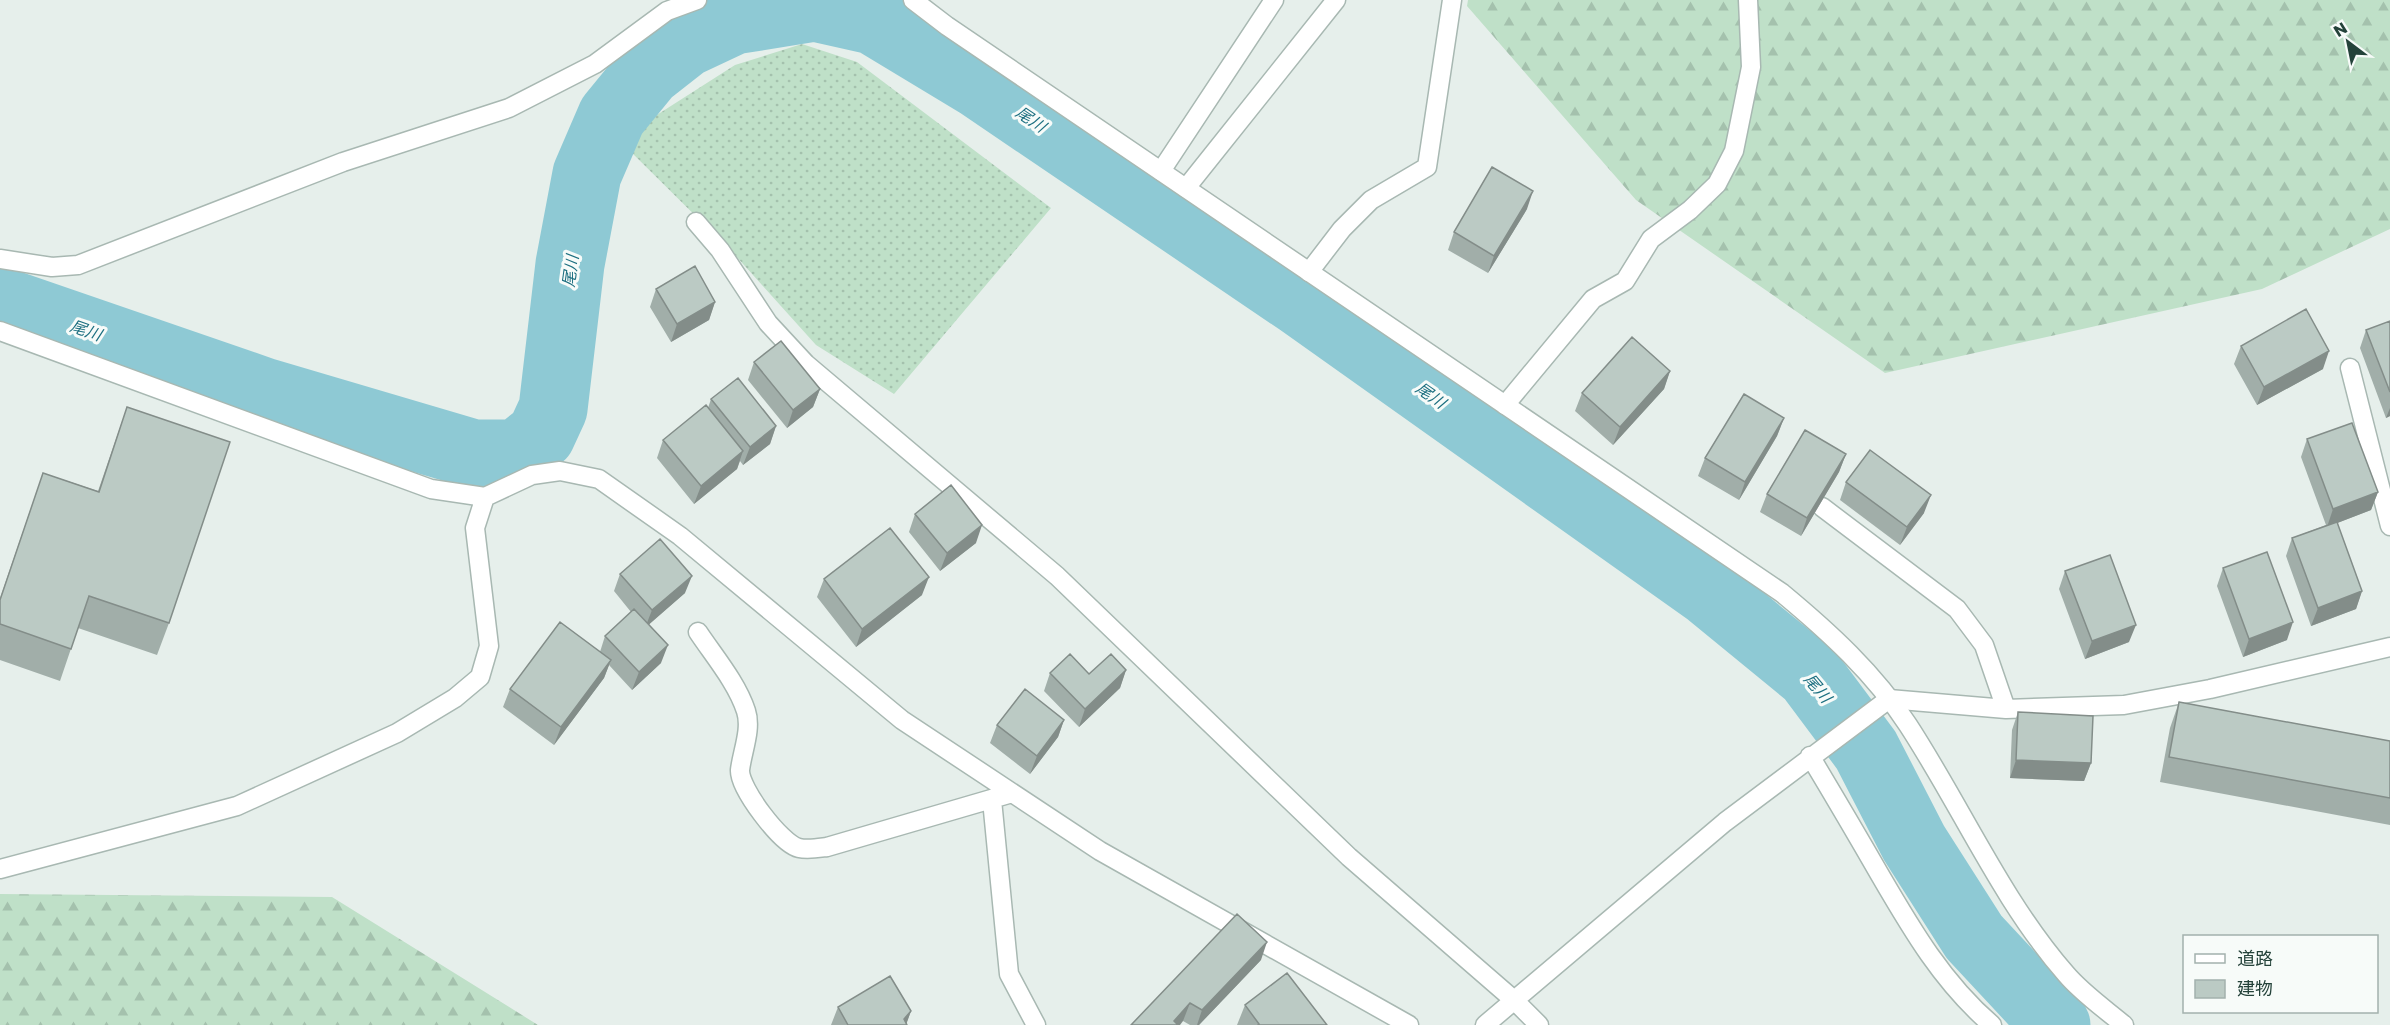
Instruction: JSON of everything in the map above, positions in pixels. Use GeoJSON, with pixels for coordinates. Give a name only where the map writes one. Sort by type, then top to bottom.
{"type":"FeatureCollection","features":[{"type":"Feature","properties":{"kind":"street"},"geometry":{"type":"LineString","coordinates":[[0,259],[52,267],[78,265],[343,162],[509,108],[595,64],[667,11],[697,0]]}},
{"type":"Feature","properties":{"kind":"street"},"geometry":{"type":"LineString","coordinates":[[913,0],[947,26],[1782,593],[1833,637],[1889,699],[1907,724],[2031,931],[2067,976],[2124,1025]]}},
{"type":"Feature","properties":{"kind":"street"},"geometry":{"type":"LineString","coordinates":[[1161,171],[1274,0]]}},
{"type":"Feature","properties":{"kind":"street"},"geometry":{"type":"LineString","coordinates":[[1186,188],[1336,0]]}},
{"type":"Feature","properties":{"kind":"street"},"geometry":{"type":"LineString","coordinates":[[1309,272],[1342,229],[1371,200],[1427,167],[1452,0]]}},
{"type":"Feature","properties":{"kind":"street"},"geometry":{"type":"LineString","coordinates":[[1505,405],[1593,299],[1625,281],[1651,238],[1690,210],[1717,184],[1734,151],[1751,67],[1748,0]]}},
{"type":"Feature","properties":{"kind":"street"},"geometry":{"type":"LineString","coordinates":[[696,222],[720,250],[768,323],[806,364],[1057,576],[1349,857],[1515,1001],[1539,1025]]}},
{"type":"Feature","properties":{"kind":"street"},"geometry":{"type":"LineString","coordinates":[[0,331],[430,489],[485,497],[532,474],[560,471],[599,478],[680,536],[902,720],[1100,851],[1409,1025]]}},
{"type":"Feature","properties":{"kind":"street"},"geometry":{"type":"LineString","coordinates":[[2350,368],[2390,526]]}},
{"type":"Feature","properties":{"kind":"street"},"geometry":{"type":"LineString","coordinates":[[0,868],[237,806],[397,733],[455,698],[480,677],[489,645],[475,528],[485,497]]}},
{"type":"Feature","properties":{"kind":"street"},"geometry":{"type":"LineString","coordinates":[[1822,507],[1957,609],[1984,645],[2006,709]]}},
{"type":"Feature","properties":{"kind":"street"},"geometry":{"type":"LineString","coordinates":[[698,632],[731,682],[747,712],[746,746],[740,772],[743,785],[777,832],[798,848],[827,848],[1012,793]]}},
{"type":"Feature","properties":{"kind":"street"},"geometry":{"type":"LineString","coordinates":[[1485,1025],[1725,822],[1889,699],[2006,709],[2124,705],[2210,689],[2390,647]]}},
{"type":"Feature","properties":{"kind":"street"},"geometry":{"type":"LineString","coordinates":[[1816,752],[1918,940],[1943,975],[1992,1025]]}},
{"type":"Feature","properties":{"kind":"street"},"geometry":{"type":"LineString","coordinates":[[992,800],[1009,974],[1036,1025]]}},
{"type":"Feature","properties":{"kind":"green space"},"geometry":{"type":"Polygon","coordinates":[[[1468,0],[2390,0],[2390,229],[2262,289],[1885,373],[1636,200],[1467,6],[1468,0]]]}},
{"type":"Feature","properties":{"kind":"green space"},"geometry":{"type":"Polygon","coordinates":[[[802,44],[857,62],[1051,208],[894,394],[816,345],[735,255],[628,149],[638,127],[735,65],[802,44]]]}},
{"type":"Feature","properties":{"kind":"green space"},"geometry":{"type":"Polygon","coordinates":[[[0,894],[332,897],[538,1025],[0,1025],[0,894]]]}},
{"type":"Feature","properties":{"kind":"building"},"geometry":{"type":"Polygon","coordinates":[[[1492,167],[1533,191],[1494,256],[1454,232],[1492,167]]]}},
{"type":"Feature","properties":{"kind":"building"},"geometry":{"type":"Polygon","coordinates":[[[695,266],[715,302],[677,324],[656,289],[695,266]]]}},
{"type":"Feature","properties":{"kind":"building"},"geometry":{"type":"Polygon","coordinates":[[[2306,309],[2329,351],[2264,387],[2241,346],[2306,309]]]}},
{"type":"Feature","properties":{"kind":"building"},"geometry":{"type":"Polygon","coordinates":[[[2390,321],[2390,392],[2366,330],[2390,321]]]}},
{"type":"Feature","properties":{"kind":"building"},"geometry":{"type":"Polygon","coordinates":[[[1632,337],[1670,371],[1620,427],[1582,393],[1632,337]]]}},
{"type":"Feature","properties":{"kind":"building"},"geometry":{"type":"Polygon","coordinates":[[[781,341],[820,389],[793,410],[754,362],[781,341]]]}},
{"type":"Feature","properties":{"kind":"building"},"geometry":{"type":"Polygon","coordinates":[[[738,378],[776,426],[750,447],[711,399],[738,378]]]}},
{"type":"Feature","properties":{"kind":"building"},"geometry":{"type":"Polygon","coordinates":[[[1744,394],[1784,418],[1745,482],[1705,458],[1744,394]]]}},
{"type":"Feature","properties":{"kind":"building"},"geometry":{"type":"Polygon","coordinates":[[[706,405],[743,451],[701,486],[663,440],[706,405]]]}},
{"type":"Feature","properties":{"kind":"building"},"geometry":{"type":"Polygon","coordinates":[[[127,407],[230,442],[169,623],[89,596],[71,649],[0,624],[0,600],[43,473],[99,492],[127,407]]]}},
{"type":"Feature","properties":{"kind":"building"},"geometry":{"type":"Polygon","coordinates":[[[2352,423],[2378,492],[2333,509],[2307,439],[2352,423]]]}},
{"type":"Feature","properties":{"kind":"building"},"geometry":{"type":"Polygon","coordinates":[[[1805,430],[1846,454],[1807,518],[1767,494],[1805,430]]]}},
{"type":"Feature","properties":{"kind":"building"},"geometry":{"type":"Polygon","coordinates":[[[1870,450],[1931,495],[1907,527],[1846,482],[1870,450]]]}},
{"type":"Feature","properties":{"kind":"building"},"geometry":{"type":"Polygon","coordinates":[[[951,485],[982,525],[947,553],[915,514],[951,485]]]}},
{"type":"Feature","properties":{"kind":"building"},"geometry":{"type":"Polygon","coordinates":[[[2337,522],[2362,591],[2318,608],[2292,538],[2337,522]]]}},
{"type":"Feature","properties":{"kind":"building"},"geometry":{"type":"Polygon","coordinates":[[[890,528],[929,577],[862,629],[824,579],[890,528]]]}},
{"type":"Feature","properties":{"kind":"building"},"geometry":{"type":"Polygon","coordinates":[[[660,539],[692,576],[652,610],[620,574],[660,539]]]}},
{"type":"Feature","properties":{"kind":"building"},"geometry":{"type":"Polygon","coordinates":[[[2267,552],[2293,622],[2249,639],[2223,568],[2267,552]]]}},
{"type":"Feature","properties":{"kind":"building"},"geometry":{"type":"Polygon","coordinates":[[[2110,555],[2136,625],[2092,641],[2065,571],[2110,555]]]}},
{"type":"Feature","properties":{"kind":"building"},"geometry":{"type":"Polygon","coordinates":[[[634,609],[668,645],[639,672],[605,636],[634,609]]]}},
{"type":"Feature","properties":{"kind":"building"},"geometry":{"type":"Polygon","coordinates":[[[560,622],[611,660],[561,727],[510,689],[560,622]]]}},
{"type":"Feature","properties":{"kind":"building"},"geometry":{"type":"Polygon","coordinates":[[[1070,654],[1089,674],[1111,654],[1126,670],[1085,709],[1050,673],[1070,654]]]}},
{"type":"Feature","properties":{"kind":"building"},"geometry":{"type":"Polygon","coordinates":[[[1025,689],[1064,720],[1037,756],[997,725],[1025,689]]]}},
{"type":"Feature","properties":{"kind":"building"},"geometry":{"type":"Polygon","coordinates":[[[2179,702],[2390,741],[2390,798],[2169,757],[2179,702]]]}},
{"type":"Feature","properties":{"kind":"building"},"geometry":{"type":"Polygon","coordinates":[[[2018,712],[2093,716],[2091,763],[2016,760],[2018,712]]]}},
{"type":"Feature","properties":{"kind":"building"},"geometry":{"type":"Polygon","coordinates":[[[1237,914],[1267,942],[1202,1010],[1190,1003],[1174,1021],[1178,1025],[1131,1025],[1237,914]]]}},
{"type":"Feature","properties":{"kind":"building"},"geometry":{"type":"Polygon","coordinates":[[[1287,973],[1327,1025],[1258,1025],[1245,1005],[1287,973]]]}},
{"type":"Feature","properties":{"kind":"building"},"geometry":{"type":"Polygon","coordinates":[[[890,976],[911,1011],[904,1019],[907,1025],[848,1025],[838,1007],[890,976]]]}},
{"type":"Feature","properties":{"kind":"waterway","name":"尾川"},"geometry":{"type":"LineString","coordinates":[[0,301],[264,392],[474,454],[517,454],[541,435],[553,409],[570,264],[587,174],[612,116],[648,72],[685,43],[734,20],[815,7],[873,20],[979,84],[1299,301],[1710,593],[1810,675],[1866,750],[1914,843],[1974,937],[2056,1025]]}}]}
